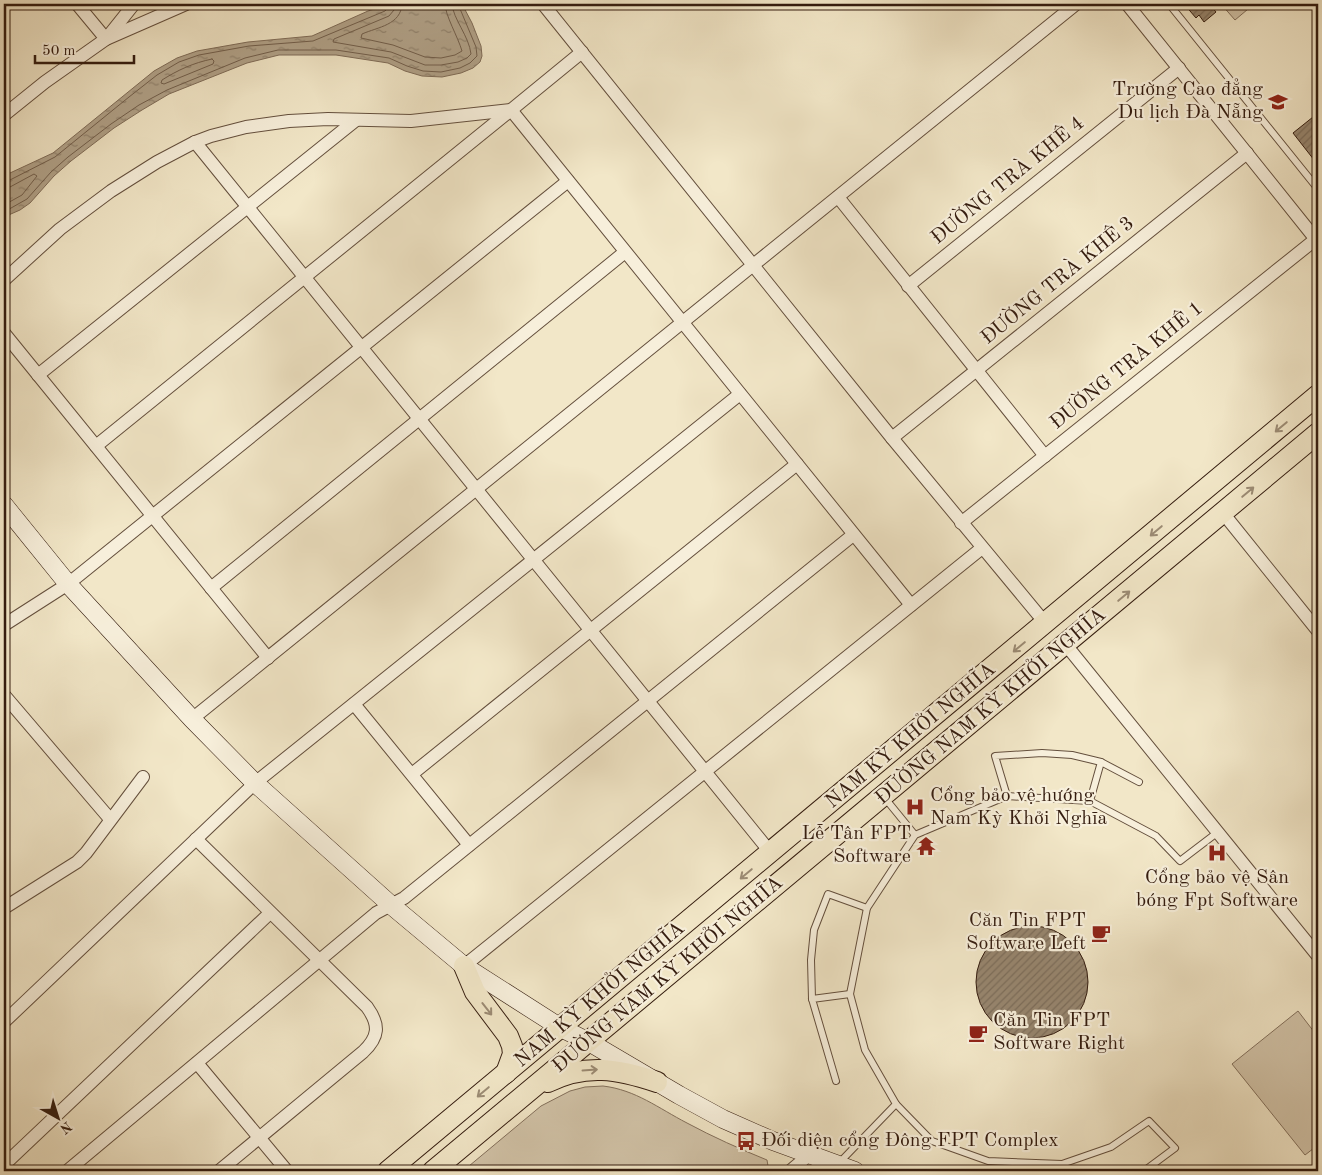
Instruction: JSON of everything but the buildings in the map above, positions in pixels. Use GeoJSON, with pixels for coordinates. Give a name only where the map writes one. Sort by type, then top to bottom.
{"type":"FeatureCollection","features":[{"type":"Feature","properties":{"kind":"main road","name":"NAM KỲ KHỞI NGHĨA"},"geometry":{"type":"LineString","coordinates":[[388,1171],[1318,396]]}},
{"type":"Feature","properties":{"kind":"main road","name":"ĐƯỜNG NAM KỲ KHỞI NGHĨA"},"geometry":{"type":"LineString","coordinates":[[433,1171],[884,797],[1318,433]]}},
{"type":"Feature","properties":{"kind":"main road"},"geometry":{"type":"LineString","coordinates":[[464,966],[477,996],[508,1036],[512,1046],[513,1054],[506,1073]]}},
{"type":"Feature","properties":{"kind":"main road"},"geometry":{"type":"LineString","coordinates":[[528,1092],[566,1074],[593,1070],[624,1072],[657,1082]]}},
{"type":"Feature","properties":{"kind":"street"},"geometry":{"type":"LineString","coordinates":[[77,4],[106,39]]}},
{"type":"Feature","properties":{"kind":"street"},"geometry":{"type":"LineString","coordinates":[[106,39],[134,4]]}},
{"type":"Feature","properties":{"kind":"street"},"geometry":{"type":"LineString","coordinates":[[4,114],[52,76],[106,39],[186,4]]}},
{"type":"Feature","properties":{"kind":"street"},"geometry":{"type":"LineString","coordinates":[[543,4],[892,438],[1046,624]]}},
{"type":"Feature","properties":{"kind":"street"},"geometry":{"type":"LineString","coordinates":[[192,719],[1076,4]]}},
{"type":"Feature","properties":{"kind":"street"},"geometry":{"type":"LineString","coordinates":[[1127,4],[1317,241]]}},
{"type":"Feature","properties":{"kind":"street"},"geometry":{"type":"LineString","coordinates":[[96,446],[582,52]]}},
{"type":"Feature","properties":{"kind":"street","name":"ĐƯỜNG TRÀ KHÊ 4"},"geometry":{"type":"LineString","coordinates":[[908,286],[1179,68]]}},
{"type":"Feature","properties":{"kind":"street"},"geometry":{"type":"LineString","coordinates":[[4,280],[60,229],[111,191],[156,162],[196,142],[228,131],[268,123],[308,120],[411,121],[511,110]]}},
{"type":"Feature","properties":{"kind":"street"},"geometry":{"type":"LineString","coordinates":[[511,110],[911,605]]}},
{"type":"Feature","properties":{"kind":"street"},"geometry":{"type":"LineString","coordinates":[[38,375],[356,120]]}},
{"type":"Feature","properties":{"kind":"street"},"geometry":{"type":"LineString","coordinates":[[196,142],[771,853]]}},
{"type":"Feature","properties":{"kind":"street","name":"ĐƯỜNG TRÀ KHÊ 3"},"geometry":{"type":"LineString","coordinates":[[892,438],[1247,153]]}},
{"type":"Feature","properties":{"kind":"street"},"geometry":{"type":"LineString","coordinates":[[4,625],[68,584],[568,181]]}},
{"type":"Feature","properties":{"kind":"street"},"geometry":{"type":"LineString","coordinates":[[838,197],[1045,456]]}},
{"type":"Feature","properties":{"kind":"street","name":"ĐƯỜNG TRÀ KHÊ 1"},"geometry":{"type":"LineString","coordinates":[[961,523],[1317,241]]}},
{"type":"Feature","properties":{"kind":"street"},"geometry":{"type":"LineString","coordinates":[[211,588],[625,252]]}},
{"type":"Feature","properties":{"kind":"street"},"geometry":{"type":"LineString","coordinates":[[4,333],[268,658]]}},
{"type":"Feature","properties":{"kind":"street"},"geometry":{"type":"LineString","coordinates":[[4,1022],[255,783],[740,394]]}},
{"type":"Feature","properties":{"kind":"street"},"geometry":{"type":"LineString","coordinates":[[412,774],[797,464]]}},
{"type":"Feature","properties":{"kind":"street"},"geometry":{"type":"LineString","coordinates":[[4,506],[68,584],[192,719],[255,783],[391,905],[464,966],[561,1028],[589,1042],[723,1119],[809,1155],[855,1171]]}},
{"type":"Feature","properties":{"kind":"street"},"geometry":{"type":"LineString","coordinates":[[1223,513],[1318,631]]}},
{"type":"Feature","properties":{"kind":"street"},"geometry":{"type":"LineString","coordinates":[[67,1171],[376,913],[404,898],[854,535]]}},
{"type":"Feature","properties":{"kind":"street"},"geometry":{"type":"LineString","coordinates":[[464,966],[982,548]]}},
{"type":"Feature","properties":{"kind":"street"},"geometry":{"type":"LineString","coordinates":[[1066,645],[1318,956]]}},
{"type":"Feature","properties":{"kind":"street"},"geometry":{"type":"LineString","coordinates":[[4,695],[110,819]]}},
{"type":"Feature","properties":{"kind":"street"},"geometry":{"type":"LineString","coordinates":[[354,704],[469,845]]}},
{"type":"Feature","properties":{"kind":"street"},"geometry":{"type":"LineString","coordinates":[[4,908],[77,862],[86,853],[143,777]]}},
{"type":"Feature","properties":{"kind":"street"},"geometry":{"type":"LineString","coordinates":[[196,839],[367,1007],[376,1024],[376,1035],[363,1052],[219,1171]]}},
{"type":"Feature","properties":{"kind":"street"},"geometry":{"type":"LineString","coordinates":[[4,1164],[270,913]]}},
{"type":"Feature","properties":{"kind":"street"},"geometry":{"type":"LineString","coordinates":[[197,1063],[287,1171]]}},
{"type":"Feature","properties":{"kind":"street"},"geometry":{"type":"LineString","coordinates":[[790,1171],[809,1155]]}},
{"type":"Feature","properties":{"kind":"lane"},"geometry":{"type":"LineString","coordinates":[[1169,4],[1318,188]]}},
{"type":"Feature","properties":{"kind":"lane"},"geometry":{"type":"LineString","coordinates":[[1007,796],[995,756],[1042,753],[1072,755],[1101,762],[1139,782]]}},
{"type":"Feature","properties":{"kind":"lane"},"geometry":{"type":"LineString","coordinates":[[1090,801],[1101,762]]}},
{"type":"Feature","properties":{"kind":"lane"},"geometry":{"type":"LineString","coordinates":[[1144,1171],[1174,1148],[1148,1121],[1111,1147],[1062,1164],[988,1161],[932,1141],[896,1104],[865,1050],[850,994],[867,908],[915,834],[1007,796],[1090,801],[1156,836],[1180,861],[1218,832]]}},
{"type":"Feature","properties":{"kind":"lane"},"geometry":{"type":"LineString","coordinates":[[884,797],[915,834]]}},
{"type":"Feature","properties":{"kind":"lane"},"geometry":{"type":"LineString","coordinates":[[836,1081],[812,999],[811,960],[814,930],[828,894],[867,908]]}},
{"type":"Feature","properties":{"kind":"lane"},"geometry":{"type":"LineString","coordinates":[[812,999],[850,994]]}},
{"type":"Feature","properties":{"kind":"lane"},"geometry":{"type":"LineString","coordinates":[[837,1165],[896,1104]]}},
{"type":"Feature","properties":{"kind":"lane"},"geometry":{"type":"LineString","coordinates":[[1062,1164],[1064,1171]]}},
{"type":"Feature","properties":{"kind":"shaded area"},"geometry":{"type":"Polygon","coordinates":[[[1221,4],[1254,4],[1235,20],[1221,4]]]}},
{"type":"Feature","properties":{"kind":"shaded area"},"geometry":{"type":"Polygon","coordinates":[[[1298,1011],[1318,1037],[1318,1145],[1305,1155],[1232,1064],[1298,1011]]]}},
{"type":"Feature","properties":{"kind":"shaded area"},"geometry":{"type":"Polygon","coordinates":[[[603,1086],[626,1091],[646,1100],[707,1133],[767,1160],[768,1166],[762,1171],[463,1171],[541,1106],[570,1091],[585,1087],[603,1086]]]}},
{"type":"Feature","properties":{"kind":"water"},"geometry":{"type":"Polygon","coordinates":[[[390,4],[462,4],[481,46],[482,56],[480,62],[473,68],[461,73],[442,77],[422,76],[388,63],[336,55],[279,55],[247,63],[169,94],[142,110],[114,128],[71,161],[54,176],[30,203],[4,217],[4,178],[10,173],[53,153],[154,71],[177,58],[197,51],[248,42],[312,36],[368,11],[390,4]]]}},
{"type":"Feature","properties":{"kind":"place","name":"Trường Cao đẳng Du lịch Đà Nẵng"},"geometry":{"type":"Point","coordinates":[1278,102]}},
{"type":"Feature","properties":{"kind":"place","name":"Cổng bảo vệ hướng Nam Kỳ Khởi Nghĩa"},"geometry":{"type":"Point","coordinates":[915,807]}},
{"type":"Feature","properties":{"kind":"place","name":"Lễ Tân FPT Software"},"geometry":{"type":"Point","coordinates":[926,846]}},
{"type":"Feature","properties":{"kind":"place","name":"Cổng bảo vệ Sân bóng Fpt Software"},"geometry":{"type":"Point","coordinates":[1217,853]}},
{"type":"Feature","properties":{"kind":"place","name":"Căn Tin FPT Software Left"},"geometry":{"type":"Point","coordinates":[1101,933]}},
{"type":"Feature","properties":{"kind":"place","name":"Căn Tin FPT Software Right"},"geometry":{"type":"Point","coordinates":[978,1033]}},
{"type":"Feature","properties":{"kind":"place","name":"Đối diện cổng Đông FPT Complex"},"geometry":{"type":"Point","coordinates":[746,1141]}}]}
